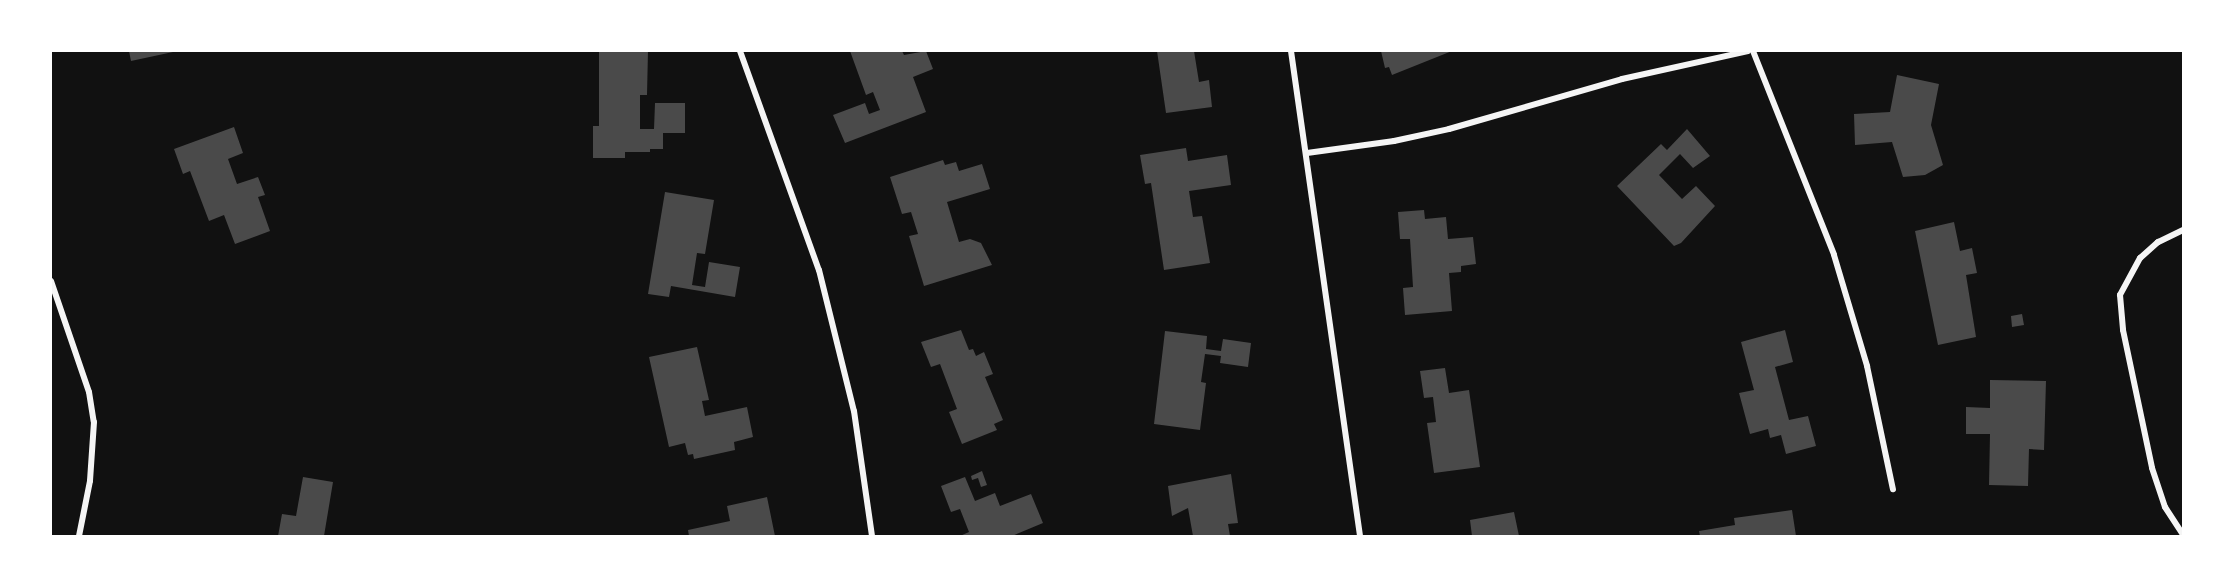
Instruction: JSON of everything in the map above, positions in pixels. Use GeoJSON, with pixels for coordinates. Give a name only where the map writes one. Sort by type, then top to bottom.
{"type":"FeatureCollection","features":[{"type":"Feature","properties":{"kind":"street"},"geometry":{"type":"LineString","coordinates":[[740,51],[819,270],[854,411],[872,536]]}},
{"type":"Feature","properties":{"kind":"street"},"geometry":{"type":"LineString","coordinates":[[1291,51],[1360,536]]}},
{"type":"Feature","properties":{"kind":"street"},"geometry":{"type":"LineString","coordinates":[[1307,153],[1427,134],[1622,79],[1750,51],[1834,255],[1867,366],[1893,489]]}},
{"type":"Feature","properties":{"kind":"street"},"geometry":{"type":"LineString","coordinates":[[2183,230],[2158,242],[2140,258],[2120,295],[2123,330],[2152,468],[2165,507],[2183,535]]}},
{"type":"Feature","properties":{"kind":"street"},"geometry":{"type":"LineString","coordinates":[[51,281],[89,392],[94,422],[90,481],[79,536]]}},
{"type":"Feature","properties":{"kind":"building"},"geometry":{"type":"Polygon","coordinates":[[[129,51],[172,51],[173,52],[131,61],[129,51]]]}},
{"type":"Feature","properties":{"kind":"building"},"geometry":{"type":"Polygon","coordinates":[[[599,51],[648,51],[647,95],[640,95],[640,129],[654,129],[655,103],[685,103],[685,133],[663,133],[663,149],[650,149],[650,152],[625,152],[625,158],[593,158],[593,126],[599,126],[599,51]]]}},
{"type":"Feature","properties":{"kind":"building"},"geometry":{"type":"Polygon","coordinates":[[[850,51],[902,51],[904,55],[926,51],[933,69],[913,77],[926,112],[845,143],[833,115],[865,103],[869,114],[880,110],[873,92],[866,95],[850,51]]]}},
{"type":"Feature","properties":{"kind":"building"},"geometry":{"type":"Polygon","coordinates":[[[1157,51],[1194,51],[1199,82],[1209,80],[1212,107],[1166,113],[1157,51]]]}},
{"type":"Feature","properties":{"kind":"building"},"geometry":{"type":"Polygon","coordinates":[[[1381,51],[1452,51],[1392,75],[1389,67],[1385,68],[1381,51]]]}},
{"type":"Feature","properties":{"kind":"building"},"geometry":{"type":"Polygon","coordinates":[[[1897,75],[1939,84],[1931,125],[1943,165],[1925,175],[1903,177],[1892,142],[1855,145],[1854,114],[1890,112],[1897,75]]]}},
{"type":"Feature","properties":{"kind":"building"},"geometry":{"type":"Polygon","coordinates":[[[234,127],[243,153],[228,159],[237,184],[258,177],[265,195],[258,197],[270,231],[235,244],[224,215],[209,221],[190,171],[183,174],[174,149],[234,127]]]}},
{"type":"Feature","properties":{"kind":"building"},"geometry":{"type":"Polygon","coordinates":[[[1687,129],[1710,156],[1693,168],[1680,154],[1659,175],[1682,199],[1696,186],[1715,206],[1681,243],[1674,246],[1617,186],[1661,144],[1667,150],[1687,129]]]}},
{"type":"Feature","properties":{"kind":"building"},"geometry":{"type":"Polygon","coordinates":[[[1186,148],[1188,161],[1227,155],[1231,185],[1189,191],[1193,217],[1202,216],[1210,263],[1164,270],[1151,183],[1145,184],[1140,155],[1186,148]]]}},
{"type":"Feature","properties":{"kind":"building"},"geometry":{"type":"Polygon","coordinates":[[[943,160],[945,165],[956,162],[959,171],[982,164],[990,189],[947,202],[959,242],[970,239],[981,243],[992,265],[924,286],[909,236],[918,234],[911,212],[902,214],[890,177],[943,160]]]}},
{"type":"Feature","properties":{"kind":"building"},"geometry":{"type":"Polygon","coordinates":[[[665,192],[714,200],[705,254],[697,253],[692,285],[705,287],[709,262],[740,267],[735,297],[671,286],[669,297],[648,294],[665,192]]]}},
{"type":"Feature","properties":{"kind":"building"},"geometry":{"type":"Polygon","coordinates":[[[1424,210],[1425,219],[1446,217],[1448,239],[1473,237],[1476,264],[1461,266],[1461,272],[1449,273],[1452,311],[1405,315],[1403,288],[1413,287],[1410,239],[1400,239],[1398,212],[1424,210]]]}},
{"type":"Feature","properties":{"kind":"building"},"geometry":{"type":"Polygon","coordinates":[[[1954,222],[1960,251],[1972,248],[1977,273],[1966,275],[1976,337],[1938,345],[1915,231],[1954,222]]]}},
{"type":"Feature","properties":{"kind":"building"},"geometry":{"type":"Polygon","coordinates":[[[2022,314],[2024,325],[2012,327],[2011,316],[2022,314]]]}},
{"type":"Feature","properties":{"kind":"building"},"geometry":{"type":"Polygon","coordinates":[[[961,330],[969,350],[973,349],[976,356],[984,352],[993,374],[985,377],[1003,420],[994,424],[997,430],[962,444],[949,412],[957,409],[940,364],[931,367],[921,342],[961,330]]]}},
{"type":"Feature","properties":{"kind":"building"},"geometry":{"type":"Polygon","coordinates":[[[1785,330],[1793,362],[1775,367],[1789,420],[1808,416],[1816,446],[1786,454],[1781,435],[1770,438],[1768,429],[1750,434],[1739,393],[1754,390],[1741,342],[1785,330]]]}},
{"type":"Feature","properties":{"kind":"building"},"geometry":{"type":"Polygon","coordinates":[[[1165,331],[1207,336],[1206,349],[1221,351],[1223,339],[1251,343],[1248,367],[1220,363],[1221,356],[1205,354],[1201,382],[1206,383],[1200,430],[1154,424],[1165,331]]]}},
{"type":"Feature","properties":{"kind":"building"},"geometry":{"type":"Polygon","coordinates":[[[697,347],[709,400],[702,401],[705,416],[747,407],[753,437],[734,442],[735,450],[694,459],[693,454],[688,455],[685,443],[669,447],[649,357],[697,347]]]}},
{"type":"Feature","properties":{"kind":"building"},"geometry":{"type":"Polygon","coordinates":[[[1445,368],[1449,393],[1469,390],[1480,467],[1434,473],[1427,423],[1436,422],[1433,397],[1424,398],[1420,371],[1445,368]]]}},
{"type":"Feature","properties":{"kind":"building"},"geometry":{"type":"Polygon","coordinates":[[[1990,380],[2046,381],[2044,450],[2029,449],[2028,486],[1989,485],[1990,434],[1966,434],[1966,407],[1990,408],[1990,380]]]}},
{"type":"Feature","properties":{"kind":"building"},"geometry":{"type":"Polygon","coordinates":[[[982,471],[987,485],[981,487],[978,478],[972,480],[971,476],[982,471]]]}},
{"type":"Feature","properties":{"kind":"building"},"geometry":{"type":"Polygon","coordinates":[[[1231,474],[1238,523],[1228,524],[1230,536],[1193,536],[1188,508],[1172,516],[1168,486],[1231,474]]]}},
{"type":"Feature","properties":{"kind":"building"},"geometry":{"type":"Polygon","coordinates":[[[303,477],[333,482],[324,536],[278,536],[282,514],[296,516],[303,477]]]}},
{"type":"Feature","properties":{"kind":"building"},"geometry":{"type":"Polygon","coordinates":[[[965,477],[975,501],[995,493],[1000,506],[1031,494],[1043,523],[1012,536],[960,536],[969,532],[960,509],[951,512],[941,486],[965,477]]]}},
{"type":"Feature","properties":{"kind":"building"},"geometry":{"type":"Polygon","coordinates":[[[767,497],[775,536],[689,536],[688,530],[730,521],[727,506],[767,497]]]}},
{"type":"Feature","properties":{"kind":"building"},"geometry":{"type":"Polygon","coordinates":[[[1792,510],[1796,536],[1700,536],[1699,531],[1735,525],[1734,518],[1792,510]]]}},
{"type":"Feature","properties":{"kind":"building"},"geometry":{"type":"Polygon","coordinates":[[[1514,512],[1519,536],[1472,536],[1470,520],[1514,512]]]}}]}
